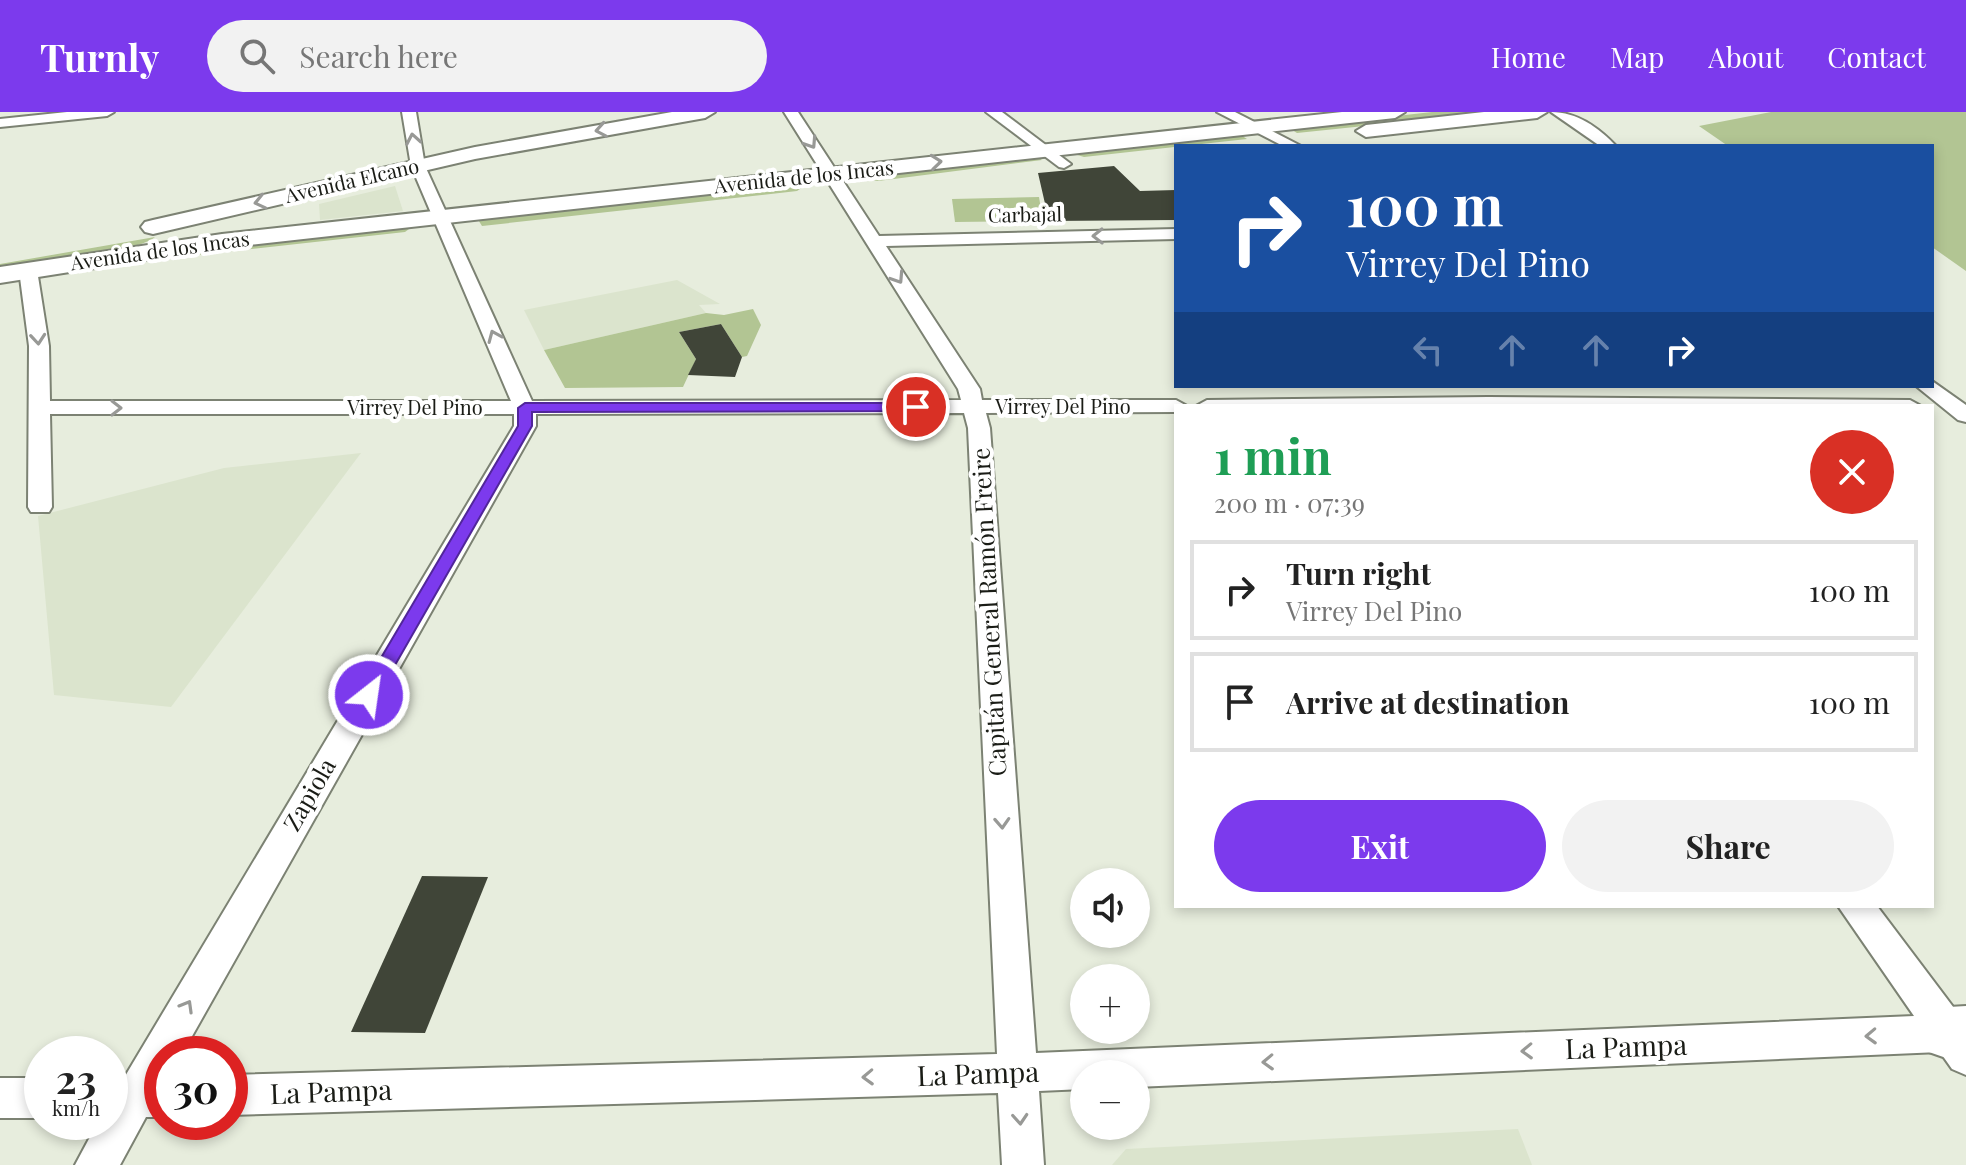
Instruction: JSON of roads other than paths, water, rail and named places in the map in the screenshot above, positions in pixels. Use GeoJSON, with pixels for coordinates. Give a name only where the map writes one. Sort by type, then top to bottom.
{"type":"FeatureCollection","features":[{"type":"Feature","properties":{"kind":"main road","name":"Avenida Elcano"},"geometry":{"type":"LineString","coordinates":[[0,258],[151,239],[221,211],[418,166],[705,112]]}},
{"type":"Feature","properties":{"kind":"main road","name":"Avenida de los Incas"},"geometry":{"type":"LineString","coordinates":[[835,182],[1047,149],[1395,112]]}},
{"type":"Feature","properties":{"kind":"main road"},"geometry":{"type":"LineString","coordinates":[[1268,144],[1537,112]]}},
{"type":"Feature","properties":{"kind":"main road","name":"Avenida de los Incas"},"geometry":{"type":"LineString","coordinates":[[39,269],[144,267],[445,225],[835,182],[1064,164],[1174,151]]}},
{"type":"Feature","properties":{"kind":"main road"},"geometry":{"type":"LineString","coordinates":[[221,211],[208,218],[201,226],[200,233],[222,241]]}},
{"type":"Feature","properties":{"kind":"main road","name":"Avenida de los Incas"},"geometry":{"type":"LineString","coordinates":[[39,269],[151,239],[222,241],[445,225]]}},
{"type":"Feature","properties":{"kind":"main road"},"geometry":{"type":"LineString","coordinates":[[0,275],[39,269]]}},
{"type":"Feature","properties":{"kind":"street"},"geometry":{"type":"LineString","coordinates":[[0,123],[105,112]]}},
{"type":"Feature","properties":{"kind":"street"},"geometry":{"type":"LineString","coordinates":[[409,112],[418,166],[525,408]]}},
{"type":"Feature","properties":{"kind":"street","name":"Capitán General Ramón Freire"},"geometry":{"type":"LineString","coordinates":[[791,112],[969,389],[975,407],[979,428],[1023,1165]]}},
{"type":"Feature","properties":{"kind":"street"},"geometry":{"type":"LineString","coordinates":[[993,112],[1064,164]]}},
{"type":"Feature","properties":{"kind":"street"},"geometry":{"type":"LineString","coordinates":[[1224,112],[1289,143]]}},
{"type":"Feature","properties":{"kind":"street"},"geometry":{"type":"LineString","coordinates":[[1558,112],[1574,119],[1606,144]]}},
{"type":"Feature","properties":{"kind":"street","name":"Carbajal"},"geometry":{"type":"LineString","coordinates":[[874,241],[1174,234]]}},
{"type":"Feature","properties":{"kind":"street"},"geometry":{"type":"LineString","coordinates":[[39,269],[40,507]]}},
{"type":"Feature","properties":{"kind":"street"},"geometry":{"type":"LineString","coordinates":[[1930,388],[1955,408]]}},
{"type":"Feature","properties":{"kind":"street"},"geometry":{"type":"LineString","coordinates":[[1276,404],[1484,398],[1738,404]]}},
{"type":"Feature","properties":{"kind":"street","name":"Virrey Del Pino"},"geometry":{"type":"LineString","coordinates":[[38,408],[1174,406]]}},
{"type":"Feature","properties":{"kind":"street","name":"Zapiola"},"geometry":{"type":"LineString","coordinates":[[96,1165],[525,426],[525,408]]}},
{"type":"Feature","properties":{"kind":"street"},"geometry":{"type":"LineString","coordinates":[[1858,908],[1960,1041]]}},
{"type":"Feature","properties":{"kind":"street","name":"La Pampa"},"geometry":{"type":"LineString","coordinates":[[248,1094],[1016,1073],[1960,1041]]}},
{"type":"Feature","properties":{"kind":"street"},"geometry":{"type":"LineString","coordinates":[[0,1098],[24,1098]]}}]}
